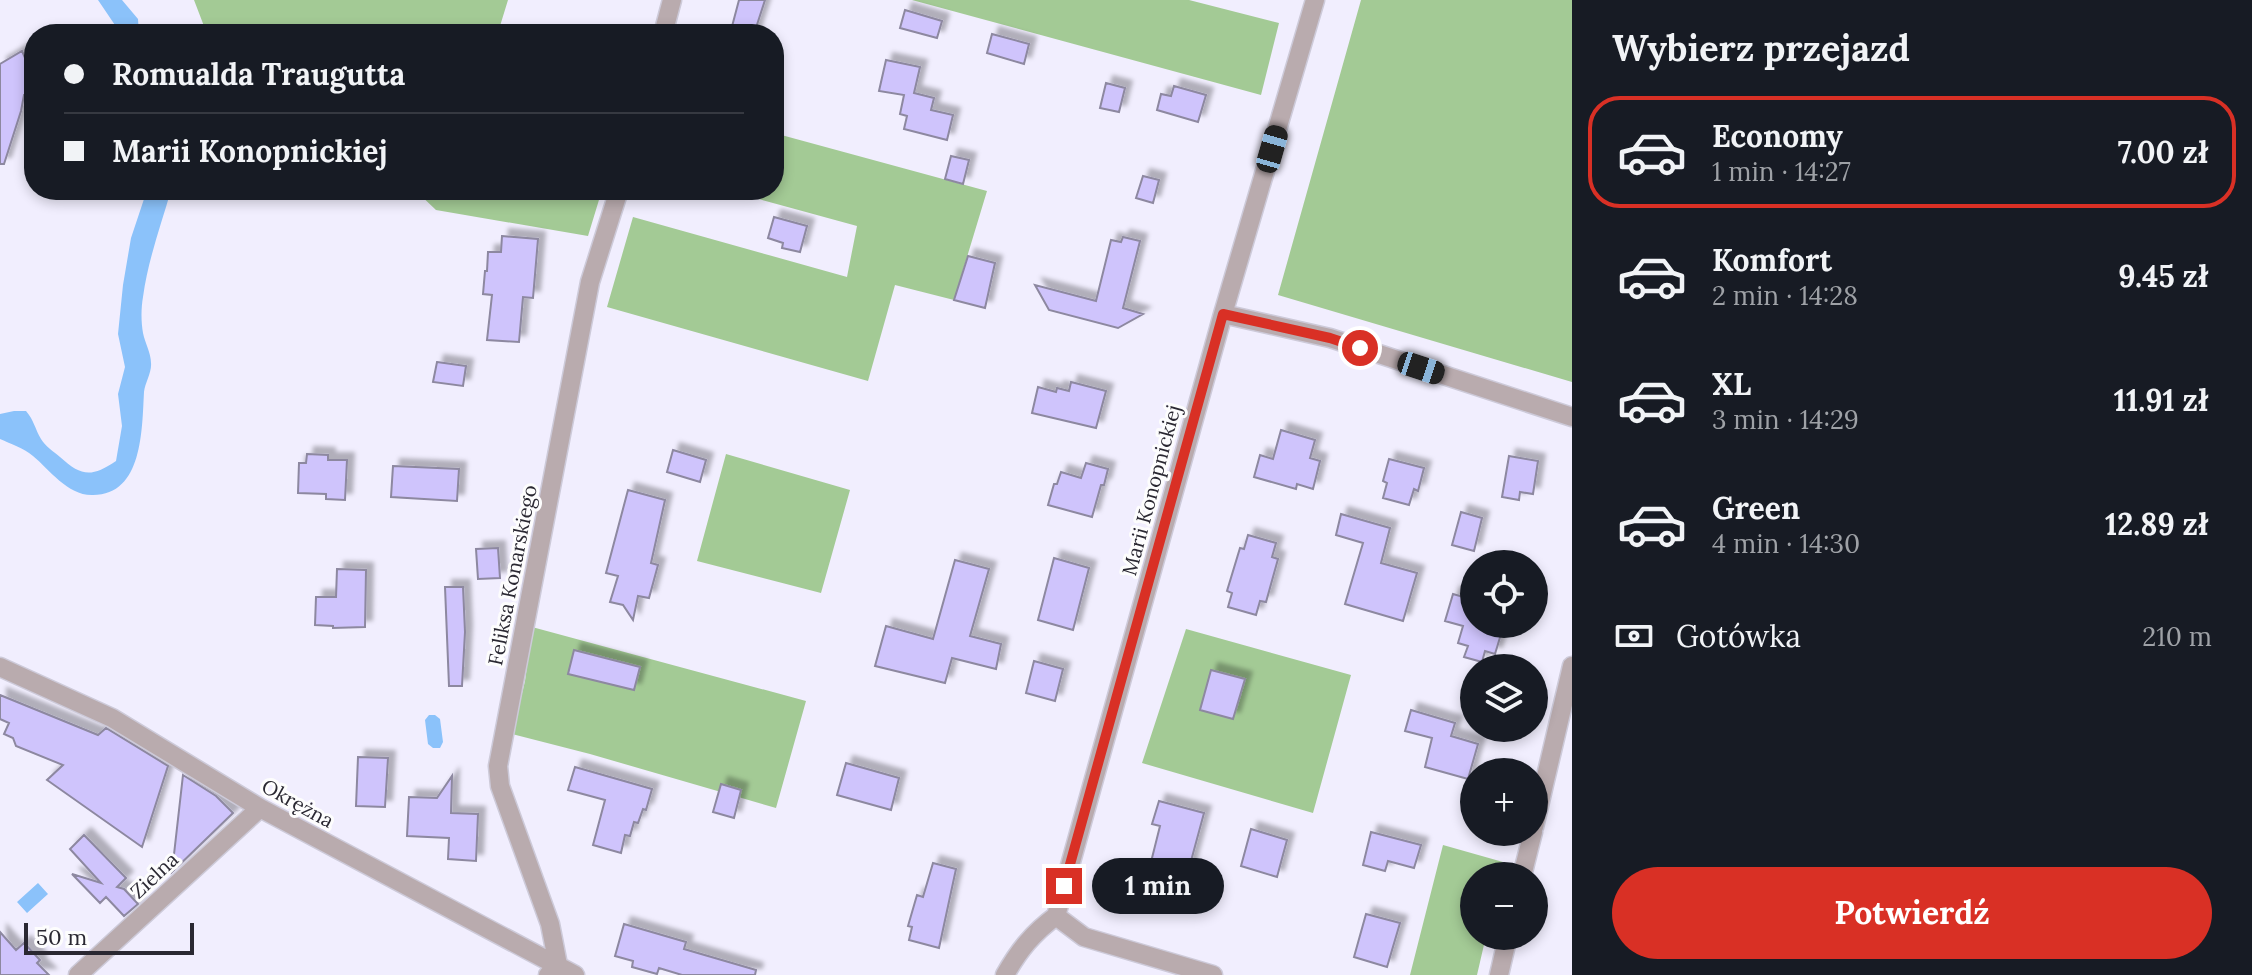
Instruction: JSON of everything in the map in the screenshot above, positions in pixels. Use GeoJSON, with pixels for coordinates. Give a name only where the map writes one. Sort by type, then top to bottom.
{"type":"FeatureCollection","features":[{"type":"Feature","properties":{"kind":"street"},"geometry":{"type":"LineString","coordinates":[[666,24],[672,0]]}},
{"type":"Feature","properties":{"kind":"street","name":"Marii Konopnickiej"},"geometry":{"type":"LineString","coordinates":[[1056,916],[1223,314],[1315,0]]}},
{"type":"Feature","properties":{"kind":"street","name":"Feliksa Konarskiego"},"geometry":{"type":"LineString","coordinates":[[553,970],[550,924],[500,786],[498,766],[590,282],[616,200]]}},
{"type":"Feature","properties":{"kind":"street"},"geometry":{"type":"LineString","coordinates":[[1223,314],[1330,338],[1572,417]]}},
{"type":"Feature","properties":{"kind":"street"},"geometry":{"type":"LineString","coordinates":[[1548,766],[1572,666]]}},
{"type":"Feature","properties":{"kind":"street","name":"Okrężna"},"geometry":{"type":"LineString","coordinates":[[0,667],[112,718],[260,808],[454,912],[553,970],[575,975]]}},
{"type":"Feature","properties":{"kind":"street","name":"Zielna"},"geometry":{"type":"LineString","coordinates":[[78,975],[260,808]]}},
{"type":"Feature","properties":{"kind":"street"},"geometry":{"type":"LineString","coordinates":[[1005,975],[1019,949],[1056,916],[1084,937],[1213,975]]}},
{"type":"Feature","properties":{"kind":"street"},"geometry":{"type":"LineString","coordinates":[[1499,975],[1505,950]]}},
{"type":"Feature","properties":{"kind":"green space"},"geometry":{"type":"Polygon","coordinates":[[[194,0],[508,0],[501,24],[203,24],[194,0]]]}},
{"type":"Feature","properties":{"kind":"green space"},"geometry":{"type":"Polygon","coordinates":[[[912,0],[1189,0],[1279,23],[1261,95],[912,0]]]}},
{"type":"Feature","properties":{"kind":"green space"},"geometry":{"type":"Polygon","coordinates":[[[1361,0],[1572,0],[1572,382],[1278,295],[1361,0]]]}},
{"type":"Feature","properties":{"kind":"green space"},"geometry":{"type":"Polygon","coordinates":[[[784,136],[987,191],[954,300],[895,285],[868,381],[607,307],[633,217],[847,277],[857,226],[762,200],[784,200],[784,136]]]}},
{"type":"Feature","properties":{"kind":"green space"},"geometry":{"type":"Polygon","coordinates":[[[426,200],[599,200],[588,236],[436,210],[426,200]]]}},
{"type":"Feature","properties":{"kind":"green space"},"geometry":{"type":"Polygon","coordinates":[[[726,454],[850,490],[821,593],[697,561],[726,454]]]}},
{"type":"Feature","properties":{"kind":"green space"},"geometry":{"type":"Polygon","coordinates":[[[532,627],[806,701],[776,808],[512,734],[525,681],[532,627]]]}},
{"type":"Feature","properties":{"kind":"green space"},"geometry":{"type":"Polygon","coordinates":[[[1186,629],[1351,675],[1313,813],[1142,763],[1186,629]]]}},
{"type":"Feature","properties":{"kind":"green space"},"geometry":{"type":"Polygon","coordinates":[[[1443,845],[1503,862],[1460,862],[1460,950],[1483,950],[1477,975],[1410,975],[1443,845]]]}},
{"type":"Feature","properties":{"kind":"water"},"geometry":{"type":"Polygon","coordinates":[[[98,0],[122,0],[138,19],[138,24],[114,24],[98,0]]]}},
{"type":"Feature","properties":{"kind":"water"},"geometry":{"type":"Polygon","coordinates":[[[144,200],[168,200],[151,256],[142,301],[142,329],[151,366],[144,392],[136,457],[131,472],[122,484],[109,492],[84,494],[68,487],[29,453],[0,439],[0,414],[26,411],[45,444],[80,471],[93,472],[116,461],[122,426],[118,394],[125,367],[118,334],[131,238],[144,200]]]}},
{"type":"Feature","properties":{"kind":"water"},"geometry":{"type":"Polygon","coordinates":[[[429,715],[440,719],[443,742],[440,748],[428,744],[425,720],[429,715]]]}},
{"type":"Feature","properties":{"kind":"water"},"geometry":{"type":"Polygon","coordinates":[[[38,883],[48,894],[27,913],[17,902],[38,883]]]}},
{"type":"Feature","properties":{"kind":"building"},"geometry":{"type":"Polygon","coordinates":[[[739,0],[765,0],[757,24],[733,24],[739,0]]]}},
{"type":"Feature","properties":{"kind":"building"},"geometry":{"type":"Polygon","coordinates":[[[905,10],[942,21],[937,38],[900,28],[905,10]]]}},
{"type":"Feature","properties":{"kind":"building"},"geometry":{"type":"Polygon","coordinates":[[[992,34],[1029,44],[1024,64],[987,53],[992,34]]]}},
{"type":"Feature","properties":{"kind":"building"},"geometry":{"type":"Polygon","coordinates":[[[22,51],[24,95],[4,164],[0,164],[0,64],[22,51]]]}},
{"type":"Feature","properties":{"kind":"building"},"geometry":{"type":"Polygon","coordinates":[[[886,60],[920,67],[914,93],[934,98],[931,110],[953,115],[947,140],[904,129],[907,116],[900,114],[904,95],[879,91],[886,60]]]}},
{"type":"Feature","properties":{"kind":"building"},"geometry":{"type":"Polygon","coordinates":[[[1106,83],[1125,88],[1119,112],[1100,108],[1106,83]]]}},
{"type":"Feature","properties":{"kind":"building"},"geometry":{"type":"Polygon","coordinates":[[[1174,86],[1206,95],[1198,122],[1157,110],[1161,94],[1171,96],[1174,86]]]}},
{"type":"Feature","properties":{"kind":"building"},"geometry":{"type":"Polygon","coordinates":[[[951,156],[969,160],[963,184],[945,179],[951,156]]]}},
{"type":"Feature","properties":{"kind":"building"},"geometry":{"type":"Polygon","coordinates":[[[1143,176],[1159,180],[1153,203],[1136,198],[1143,176]]]}},
{"type":"Feature","properties":{"kind":"building"},"geometry":{"type":"Polygon","coordinates":[[[774,217],[807,226],[800,252],[782,248],[783,243],[768,238],[774,217]]]}},
{"type":"Feature","properties":{"kind":"building"},"geometry":{"type":"Polygon","coordinates":[[[502,236],[538,239],[533,298],[523,297],[519,342],[487,340],[492,295],[483,294],[485,271],[488,252],[501,252],[502,236]]]}},
{"type":"Feature","properties":{"kind":"building"},"geometry":{"type":"Polygon","coordinates":[[[1123,237],[1140,241],[1123,308],[1143,314],[1118,328],[1049,310],[1035,285],[1096,301],[1111,240],[1121,242],[1123,237]]]}},
{"type":"Feature","properties":{"kind":"building"},"geometry":{"type":"Polygon","coordinates":[[[968,256],[995,263],[985,308],[954,300],[968,256]]]}},
{"type":"Feature","properties":{"kind":"building"},"geometry":{"type":"Polygon","coordinates":[[[437,362],[466,366],[463,386],[433,382],[437,362]]]}},
{"type":"Feature","properties":{"kind":"building"},"geometry":{"type":"Polygon","coordinates":[[[1071,382],[1106,391],[1096,428],[1032,413],[1038,387],[1056,392],[1057,388],[1069,391],[1071,382]]]}},
{"type":"Feature","properties":{"kind":"building"},"geometry":{"type":"Polygon","coordinates":[[[1281,430],[1315,440],[1310,458],[1320,461],[1313,489],[1297,484],[1296,489],[1254,477],[1260,455],[1273,459],[1281,430]]]}},
{"type":"Feature","properties":{"kind":"building"},"geometry":{"type":"Polygon","coordinates":[[[673,450],[706,460],[700,482],[667,472],[673,450]]]}},
{"type":"Feature","properties":{"kind":"building"},"geometry":{"type":"Polygon","coordinates":[[[307,454],[328,455],[328,460],[347,460],[345,500],[326,499],[326,494],[298,493],[299,463],[306,463],[307,454]]]}},
{"type":"Feature","properties":{"kind":"building"},"geometry":{"type":"Polygon","coordinates":[[[1509,456],[1538,461],[1533,494],[1520,492],[1519,500],[1502,497],[1509,456]]]}},
{"type":"Feature","properties":{"kind":"building"},"geometry":{"type":"Polygon","coordinates":[[[1389,459],[1424,468],[1418,491],[1414,489],[1409,505],[1383,498],[1387,483],[1383,481],[1389,459]]]}},
{"type":"Feature","properties":{"kind":"building"},"geometry":{"type":"Polygon","coordinates":[[[1086,463],[1108,469],[1092,517],[1048,505],[1061,472],[1081,478],[1086,463]]]}},
{"type":"Feature","properties":{"kind":"building"},"geometry":{"type":"Polygon","coordinates":[[[393,466],[459,469],[457,501],[391,497],[393,466]]]}},
{"type":"Feature","properties":{"kind":"building"},"geometry":{"type":"Polygon","coordinates":[[[628,490],[665,500],[651,563],[658,565],[649,598],[638,596],[633,620],[623,605],[610,602],[618,576],[606,573],[628,490]]]}},
{"type":"Feature","properties":{"kind":"building"},"geometry":{"type":"Polygon","coordinates":[[[1461,512],[1482,518],[1474,550],[1452,545],[1461,512]]]}},
{"type":"Feature","properties":{"kind":"building"},"geometry":{"type":"Polygon","coordinates":[[[1341,514],[1390,528],[1381,563],[1417,573],[1403,621],[1345,604],[1363,543],[1336,535],[1341,514]]]}},
{"type":"Feature","properties":{"kind":"building"},"geometry":{"type":"Polygon","coordinates":[[[1248,535],[1276,543],[1272,557],[1278,559],[1266,602],[1260,601],[1256,615],[1228,607],[1232,593],[1227,591],[1240,548],[1244,549],[1248,535]]]}},
{"type":"Feature","properties":{"kind":"building"},"geometry":{"type":"Polygon","coordinates":[[[498,548],[500,578],[478,579],[476,549],[498,548]]]}},
{"type":"Feature","properties":{"kind":"building"},"geometry":{"type":"Polygon","coordinates":[[[1054,558],[1089,568],[1073,630],[1038,620],[1054,558]]]}},
{"type":"Feature","properties":{"kind":"building"},"geometry":{"type":"Polygon","coordinates":[[[955,560],[989,569],[970,636],[1001,644],[996,669],[952,658],[945,683],[875,666],[886,626],[933,639],[955,560]]]}},
{"type":"Feature","properties":{"kind":"building"},"geometry":{"type":"Polygon","coordinates":[[[337,569],[366,570],[365,627],[315,625],[316,597],[336,597],[337,569]]]}},
{"type":"Feature","properties":{"kind":"building"},"geometry":{"type":"Polygon","coordinates":[[[445,587],[463,587],[465,632],[462,686],[449,686],[445,587]]]}},
{"type":"Feature","properties":{"kind":"building"},"geometry":{"type":"Polygon","coordinates":[[[1453,594],[1460,596],[1460,625],[1445,621],[1453,594]]]}},
{"type":"Feature","properties":{"kind":"building"},"geometry":{"type":"Polygon","coordinates":[[[1460,636],[1500,638],[1495,654],[1485,651],[1484,654],[1465,654],[1468,646],[1458,643],[1460,636]]]}},
{"type":"Feature","properties":{"kind":"building"},"geometry":{"type":"Polygon","coordinates":[[[574,650],[640,667],[634,690],[568,674],[574,650]]]}},
{"type":"Feature","properties":{"kind":"building"},"geometry":{"type":"Polygon","coordinates":[[[1034,661],[1063,669],[1055,701],[1026,693],[1034,661]]]}},
{"type":"Feature","properties":{"kind":"building"},"geometry":{"type":"Polygon","coordinates":[[[1211,670],[1245,679],[1233,719],[1200,710],[1211,670]]]}},
{"type":"Feature","properties":{"kind":"building"},"geometry":{"type":"Polygon","coordinates":[[[0,695],[98,735],[106,728],[168,766],[142,847],[47,780],[63,765],[16,746],[13,738],[4,734],[9,723],[0,719],[0,695]]]}},
{"type":"Feature","properties":{"kind":"building"},"geometry":{"type":"Polygon","coordinates":[[[1411,710],[1455,723],[1451,736],[1460,739],[1460,742],[1478,744],[1474,758],[1460,758],[1460,777],[1425,767],[1432,738],[1405,731],[1411,710]]]}},
{"type":"Feature","properties":{"kind":"building"},"geometry":{"type":"Polygon","coordinates":[[[358,757],[388,758],[385,807],[356,806],[358,757]]]}},
{"type":"Feature","properties":{"kind":"building"},"geometry":{"type":"Polygon","coordinates":[[[846,763],[899,778],[891,810],[837,795],[846,763]]]}},
{"type":"Feature","properties":{"kind":"building"},"geometry":{"type":"Polygon","coordinates":[[[575,767],[652,789],[646,810],[643,809],[638,823],[634,822],[630,836],[625,835],[621,853],[593,845],[605,800],[568,790],[575,767]]]}},
{"type":"Feature","properties":{"kind":"building"},"geometry":{"type":"Polygon","coordinates":[[[183,775],[216,796],[233,813],[172,872],[183,775]]]}},
{"type":"Feature","properties":{"kind":"building"},"geometry":{"type":"Polygon","coordinates":[[[452,776],[451,813],[478,814],[476,861],[448,859],[449,838],[407,836],[409,797],[437,798],[452,776]]]}},
{"type":"Feature","properties":{"kind":"building"},"geometry":{"type":"Polygon","coordinates":[[[721,784],[741,790],[734,818],[713,812],[721,784]]]}},
{"type":"Feature","properties":{"kind":"building"},"geometry":{"type":"Polygon","coordinates":[[[1159,801],[1204,813],[1188,872],[1151,862],[1160,826],[1152,824],[1159,801]]]}},
{"type":"Feature","properties":{"kind":"building"},"geometry":{"type":"Polygon","coordinates":[[[1251,829],[1287,840],[1277,877],[1241,866],[1251,829]]]}},
{"type":"Feature","properties":{"kind":"building"},"geometry":{"type":"Polygon","coordinates":[[[1371,832],[1421,845],[1414,868],[1388,861],[1385,871],[1363,865],[1371,832]]]}},
{"type":"Feature","properties":{"kind":"building"},"geometry":{"type":"Polygon","coordinates":[[[84,835],[126,878],[117,887],[124,889],[138,904],[124,916],[106,897],[100,903],[72,874],[101,883],[70,849],[84,835]]]}},
{"type":"Feature","properties":{"kind":"building"},"geometry":{"type":"Polygon","coordinates":[[[933,863],[956,869],[939,948],[909,940],[912,927],[908,926],[917,895],[923,897],[933,863]]]}},
{"type":"Feature","properties":{"kind":"building"},"geometry":{"type":"Polygon","coordinates":[[[1366,914],[1400,923],[1387,967],[1354,957],[1366,914]]]}},
{"type":"Feature","properties":{"kind":"building"},"geometry":{"type":"Polygon","coordinates":[[[624,924],[686,942],[684,949],[756,970],[755,975],[682,975],[659,968],[657,974],[632,967],[633,961],[615,956],[624,924]]]}},
{"type":"Feature","properties":{"kind":"building"},"geometry":{"type":"Polygon","coordinates":[[[0,932],[16,950],[24,943],[49,975],[0,975],[0,932]]]}},
{"type":"Feature","properties":{"kind":"route"},"geometry":{"type":"LineString","coordinates":[[1064,886],[1223,314],[1330,338],[1360,348]]}}]}
